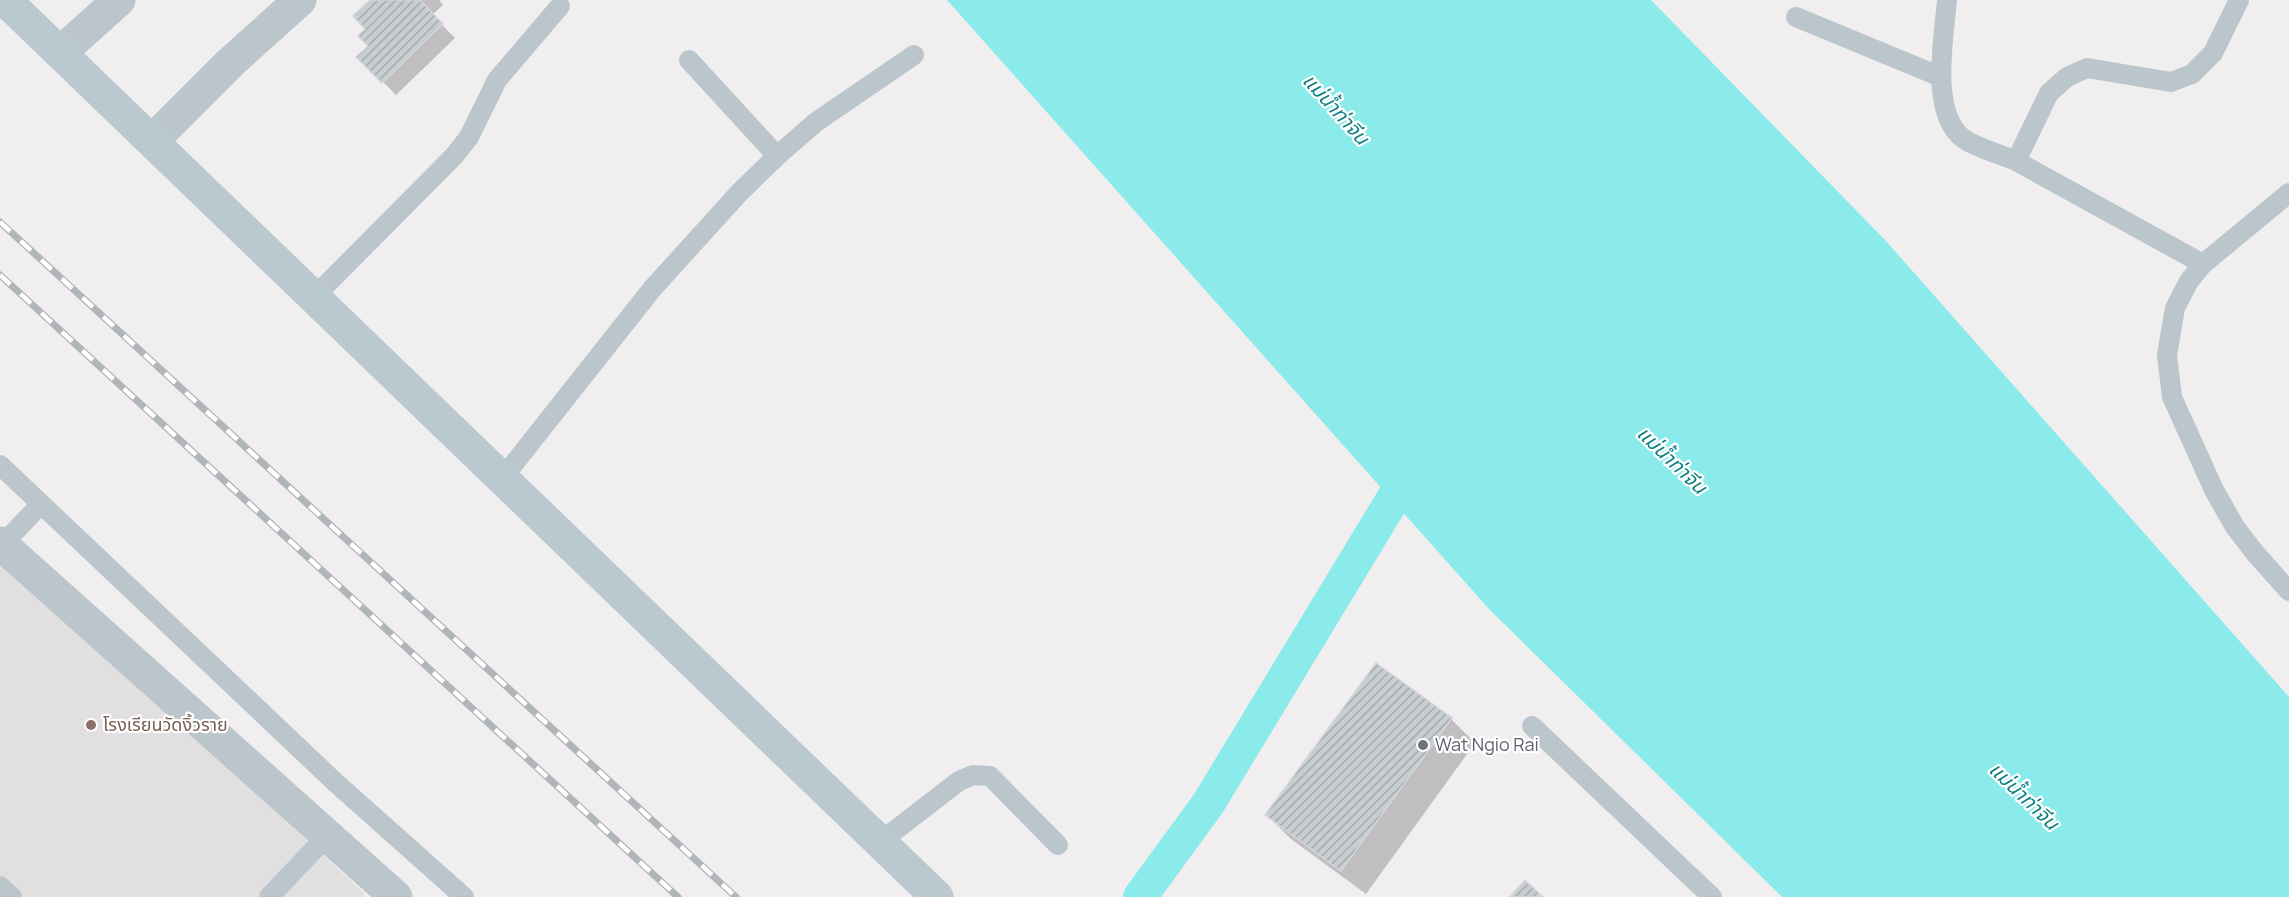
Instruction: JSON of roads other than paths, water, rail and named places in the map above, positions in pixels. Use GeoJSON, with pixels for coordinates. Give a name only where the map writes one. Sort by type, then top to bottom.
{"type":"FeatureCollection","features":[{"type":"Feature","properties":{"kind":"street"},"geometry":{"type":"LineString","coordinates":[[60,53],[119,0]]}},
{"type":"Feature","properties":{"kind":"street"},"geometry":{"type":"LineString","coordinates":[[152,141],[231,63],[300,0]]}},
{"type":"Feature","properties":{"kind":"street"},"geometry":{"type":"LineString","coordinates":[[19,4],[60,53],[501,480],[937,897]]}},
{"type":"Feature","properties":{"kind":"street"},"geometry":{"type":"LineString","coordinates":[[1,545],[396,897]]}},
{"type":"Feature","properties":{"kind":"lane"},"geometry":{"type":"LineString","coordinates":[[1947,0],[1941,77],[1944,107],[1951,125],[1964,139],[2016,160],[2203,264]]}},
{"type":"Feature","properties":{"kind":"lane"},"geometry":{"type":"LineString","coordinates":[[2016,160],[2049,93],[2067,77],[2087,68],[2171,82],[2192,74],[2213,53],[2239,0]]}},
{"type":"Feature","properties":{"kind":"lane"},"geometry":{"type":"LineString","coordinates":[[314,297],[454,156],[469,137],[502,72],[560,6]]}},
{"type":"Feature","properties":{"kind":"lane"},"geometry":{"type":"LineString","coordinates":[[1796,17],[1941,77]]}},
{"type":"Feature","properties":{"kind":"lane"},"geometry":{"type":"LineString","coordinates":[[501,480],[652,289],[740,193],[816,122],[914,56]]}},
{"type":"Feature","properties":{"kind":"lane"},"geometry":{"type":"LineString","coordinates":[[689,60],[777,156]]}},
{"type":"Feature","properties":{"kind":"lane"},"geometry":{"type":"LineString","coordinates":[[2289,193],[2203,264],[2189,281],[2175,308],[2167,356],[2172,397],[2214,490],[2235,527],[2289,591]]}},
{"type":"Feature","properties":{"kind":"lane"},"geometry":{"type":"LineString","coordinates":[[0,465],[336,783],[464,897]]}},
{"type":"Feature","properties":{"kind":"lane"},"geometry":{"type":"LineString","coordinates":[[1,545],[40,505]]}},
{"type":"Feature","properties":{"kind":"lane"},"geometry":{"type":"LineString","coordinates":[[1532,726],[1712,897]]}},
{"type":"Feature","properties":{"kind":"lane"},"geometry":{"type":"LineString","coordinates":[[880,842],[959,781],[973,775],[990,776],[1058,845]]}},
{"type":"Feature","properties":{"kind":"lane"},"geometry":{"type":"LineString","coordinates":[[269,897],[327,836]]}},
{"type":"Feature","properties":{"kind":"lane"},"geometry":{"type":"LineString","coordinates":[[0,886],[12,897]]}},
{"type":"Feature","properties":{"kind":"water","name":"แม่น้ำท่าจีน"},"geometry":{"type":"Polygon","coordinates":[[[947,0],[1651,0],[1886,241],[2289,697],[2289,897],[1782,897],[1489,609],[947,0]]]}},
{"type":"Feature","properties":{"kind":"waterway"},"geometry":{"type":"LineString","coordinates":[[1140,897],[1208,804],[1416,461]]}},
{"type":"Feature","properties":{"kind":"railway"},"geometry":{"type":"LineString","coordinates":[[0,222],[736,897]]}},
{"type":"Feature","properties":{"kind":"railway"},"geometry":{"type":"LineString","coordinates":[[0,275],[678,897]]}},
{"type":"Feature","properties":{"kind":"place","name":"โรงเรียนวัดงิ้วราย"},"geometry":{"type":"Point","coordinates":[91,725]}},
{"type":"Feature","properties":{"kind":"place","name":"Wat Ngio Rai"},"geometry":{"type":"Point","coordinates":[1423,745]}}]}
